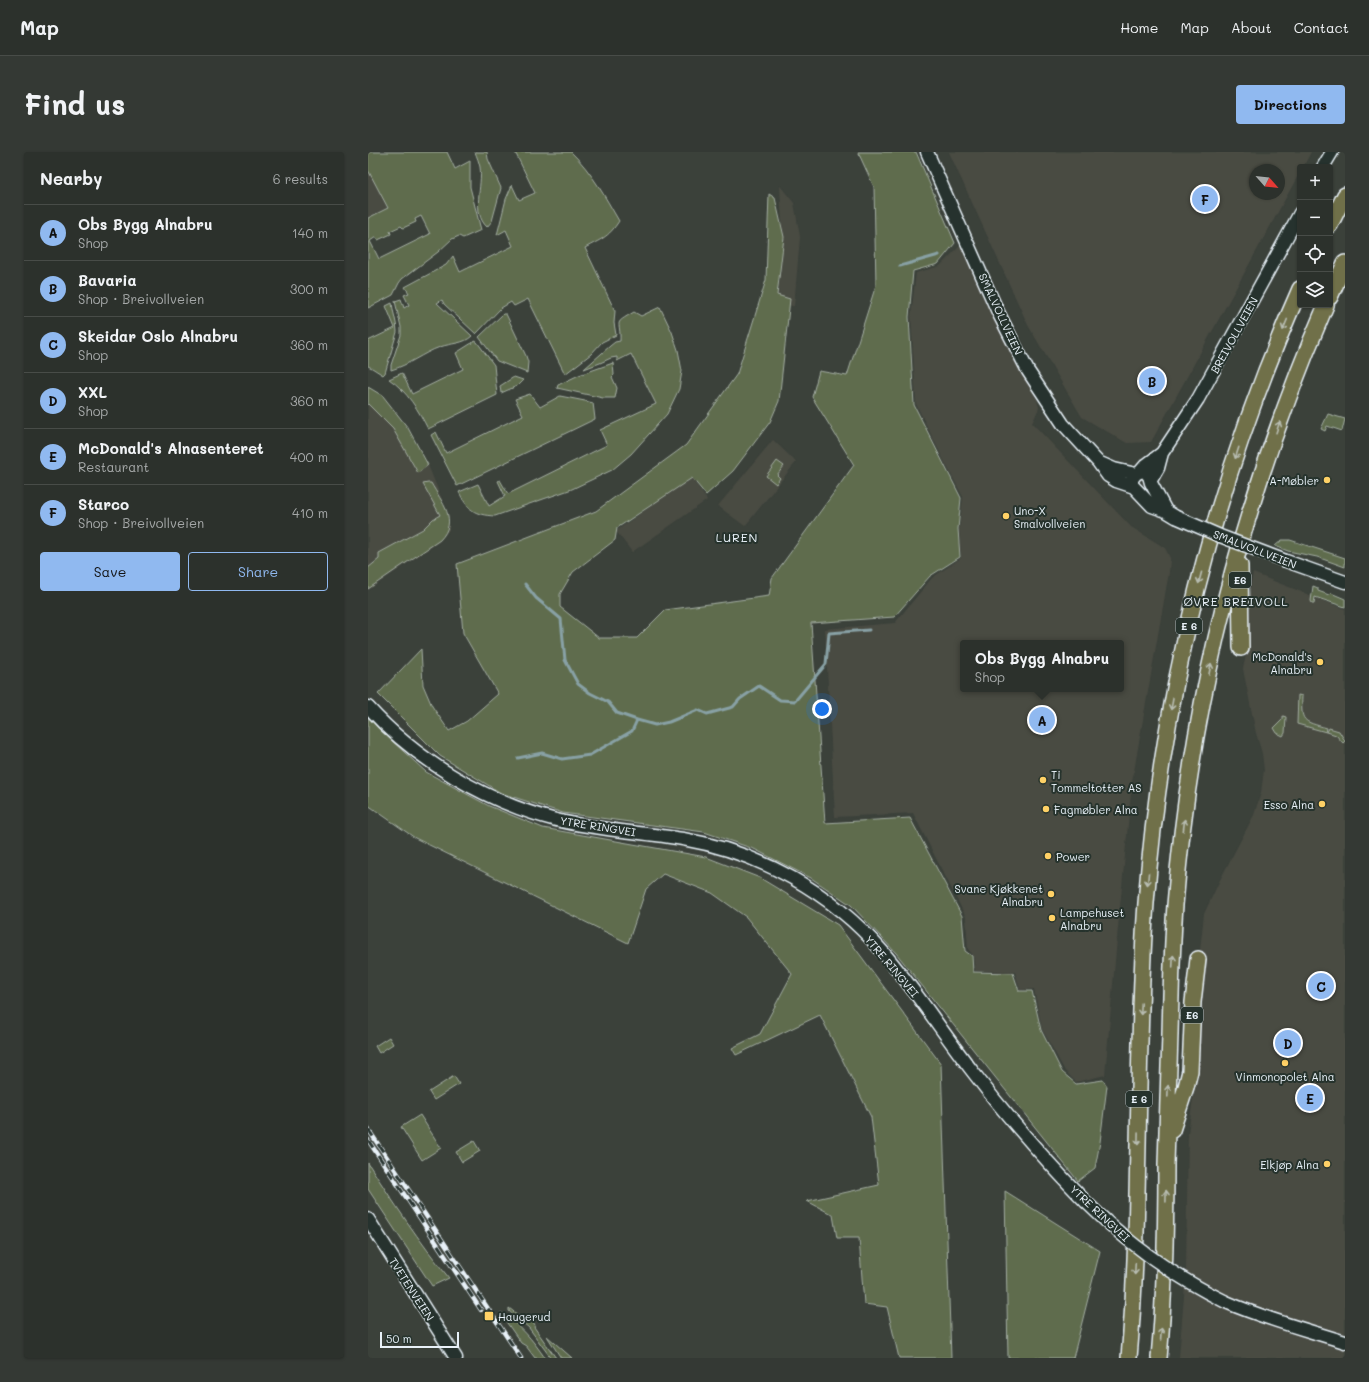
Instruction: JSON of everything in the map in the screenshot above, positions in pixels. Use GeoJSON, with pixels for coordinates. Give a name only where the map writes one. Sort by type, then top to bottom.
{"type":"FeatureCollection","features":[{"type":"Feature","properties":{"kind":"highway"},"geometry":{"type":"LineString","coordinates":[[1333,219],[1345,195]]}},
{"type":"Feature","properties":{"kind":"highway"},"geometry":{"type":"LineString","coordinates":[[1333,290],[1345,263]]}},
{"type":"Feature","properties":{"kind":"highway","name":"E 6"},"geometry":{"type":"LineString","coordinates":[[1129,1358],[1136,1251],[1141,997],[1144,932],[1152,841],[1165,746],[1185,641],[1219,512],[1239,448],[1263,380],[1297,296]]}},
{"type":"Feature","properties":{"kind":"highway","name":"E 6"},"geometry":{"type":"LineString","coordinates":[[1159,1358],[1163,1310],[1166,1235],[1167,1144],[1175,906],[1194,751],[1222,613],[1240,545],[1279,423],[1295,379],[1325,308]]}},
{"type":"Feature","properties":{"kind":"highway","name":"E6"},"geometry":{"type":"LineString","coordinates":[[1240,545],[1241,648]]}},
{"type":"Feature","properties":{"kind":"highway","name":"E6"},"geometry":{"type":"LineString","coordinates":[[1167,1144],[1190,1071],[1193,995],[1198,959]]}},
{"type":"Feature","properties":{"kind":"main road","name":"SMALVOLLVEIEN"},"geometry":{"type":"LineString","coordinates":[[927,152],[998,312],[1028,371],[1058,419],[1079,444],[1098,462],[1108,476],[1136,489],[1152,506],[1220,536],[1345,582]]}},
{"type":"Feature","properties":{"kind":"main road"},"geometry":{"type":"LineString","coordinates":[[1325,164],[1332,152]]}},
{"type":"Feature","properties":{"kind":"main road","name":"BREIVOLLVEIEN"},"geometry":{"type":"LineString","coordinates":[[1151,481],[1158,468],[1162,454],[1198,399],[1297,218]]}},
{"type":"Feature","properties":{"kind":"main road","name":"BREIVOLLVEIEN"},"geometry":{"type":"LineString","coordinates":[[1138,473],[1146,465],[1162,454]]}},
{"type":"Feature","properties":{"kind":"main road","name":"SMALVOLLVEIEN"},"geometry":{"type":"LineString","coordinates":[[1098,462],[1114,469],[1147,474],[1171,514]]}},
{"type":"Feature","properties":{"kind":"main road"},"geometry":{"type":"LineString","coordinates":[[1138,473],[1132,482],[1136,489],[1145,491],[1150,486],[1151,481]]}},
{"type":"Feature","properties":{"kind":"main road","name":"YTRE RINGVEI"},"geometry":{"type":"LineString","coordinates":[[368,707],[389,728],[425,758],[470,785],[511,805],[574,824],[683,839],[729,850],[776,870],[820,896],[844,914],[881,950],[998,1104],[1034,1146],[1086,1202],[1115,1230],[1146,1254],[1182,1278],[1226,1302],[1270,1320],[1345,1342]]}},
{"type":"Feature","properties":{"kind":"main road","name":"TVETENVEIEN"},"geometry":{"type":"LineString","coordinates":[[368,1219],[456,1358]]}},
{"type":"Feature","properties":{"kind":"main road","name":"YTRE RINGVEI"},"geometry":{"type":"LineString","coordinates":[[1318,1334],[1345,1334]]}},
{"type":"Feature","properties":{"kind":"shaded area"},"geometry":{"type":"Polygon","coordinates":[[[949,152],[1311,152],[1305,164],[1297,164],[1297,177],[1285,199],[1285,164],[1249,164],[1249,200],[1285,200],[1151,442],[1127,443],[1082,417],[1028,325],[949,152]]]}},
{"type":"Feature","properties":{"kind":"shaded area"},"geometry":{"type":"Polygon","coordinates":[[[368,170],[388,208],[368,218],[368,170]]]}},
{"type":"Feature","properties":{"kind":"shaded area"},"geometry":{"type":"Polygon","coordinates":[[[780,186],[794,203],[800,237],[794,306],[777,305],[783,243],[780,186]]]}},
{"type":"Feature","properties":{"kind":"shaded area"},"geometry":{"type":"Polygon","coordinates":[[[961,245],[1037,400],[1039,408],[1032,423],[1131,527],[1165,548],[1170,558],[1169,572],[1132,782],[1105,1075],[1076,1082],[1065,1071],[1042,1029],[1034,989],[1020,990],[1015,972],[975,971],[973,955],[968,949],[966,917],[913,813],[835,817],[825,629],[895,623],[932,578],[961,558],[959,530],[963,497],[916,404],[911,316],[916,273],[940,266],[961,245]]]}},
{"type":"Feature","properties":{"kind":"shaded area"},"geometry":{"type":"Polygon","coordinates":[[[368,387],[383,396],[408,428],[428,465],[449,517],[449,530],[439,542],[368,590],[368,387]]]}},
{"type":"Feature","properties":{"kind":"shaded area"},"geometry":{"type":"Polygon","coordinates":[[[773,440],[796,462],[745,526],[718,506],[773,440]]]}},
{"type":"Feature","properties":{"kind":"shaded area"},"geometry":{"type":"Polygon","coordinates":[[[691,477],[707,500],[632,552],[616,531],[691,477]]]}},
{"type":"Feature","properties":{"kind":"shaded area"},"geometry":{"type":"Polygon","coordinates":[[[1253,573],[1345,609],[1345,1358],[1179,1358],[1186,1272],[1188,1134],[1195,1084],[1199,960],[1204,914],[1254,815],[1261,793],[1264,770],[1262,753],[1256,733],[1243,669],[1247,650],[1246,608],[1253,573]]]}},
{"type":"Feature","properties":{"kind":"green space"},"geometry":{"type":"Polygon","coordinates":[[[368,152],[447,152],[455,169],[470,161],[470,187],[481,230],[463,238],[459,236],[452,239],[438,252],[402,279],[393,295],[368,308],[368,218],[388,208],[368,170],[368,152]],[[421,216],[415,219],[416,222],[403,228],[401,226],[390,231],[391,234],[378,240],[376,237],[370,241],[379,259],[430,234],[421,216]]]}},
{"type":"Feature","properties":{"kind":"green space"},"geometry":{"type":"Polygon","coordinates":[[[475,152],[487,152],[488,159],[501,188],[492,221],[487,227],[482,221],[480,214],[479,198],[481,174],[479,161],[475,152]]]}},
{"type":"Feature","properties":{"kind":"green space"},"geometry":{"type":"Polygon","coordinates":[[[515,152],[571,152],[592,176],[619,221],[608,235],[585,248],[615,311],[614,323],[616,335],[602,342],[591,354],[565,374],[528,299],[514,306],[511,302],[501,308],[476,334],[444,304],[442,300],[437,303],[472,336],[461,342],[434,350],[391,370],[391,365],[401,335],[401,327],[395,301],[401,299],[404,308],[409,305],[404,295],[409,293],[405,287],[446,265],[453,256],[460,272],[513,246],[506,230],[497,235],[506,199],[512,185],[519,200],[535,193],[515,152]]]}},
{"type":"Feature","properties":{"kind":"green space"},"geometry":{"type":"Polygon","coordinates":[[[858,152],[916,152],[955,243],[938,264],[913,271],[909,317],[914,405],[961,498],[958,529],[960,557],[930,576],[894,617],[811,623],[825,823],[910,818],[962,916],[965,951],[972,956],[973,972],[1013,973],[1019,991],[1032,991],[1041,1030],[1062,1072],[1076,1084],[1103,1080],[1107,1086],[1095,1168],[1078,1181],[896,953],[851,905],[811,878],[754,849],[704,832],[563,813],[501,793],[440,756],[378,694],[421,649],[423,685],[432,706],[449,731],[467,721],[498,694],[463,633],[457,564],[596,511],[686,445],[737,374],[766,280],[769,194],[775,198],[784,237],[777,295],[790,299],[779,401],[770,422],[733,471],[706,495],[692,478],[617,528],[615,540],[573,572],[560,594],[560,607],[599,638],[637,638],[665,610],[769,596],[772,578],[854,465],[812,397],[819,371],[847,376],[876,285],[874,187],[858,152]]]}},
{"type":"Feature","properties":{"kind":"green space"},"geometry":{"type":"Polygon","coordinates":[[[392,303],[397,332],[385,373],[383,375],[368,366],[368,341],[395,328],[386,306],[392,303]]]}},
{"type":"Feature","properties":{"kind":"green space"},"geometry":{"type":"Polygon","coordinates":[[[660,307],[672,332],[678,350],[682,371],[679,389],[667,414],[631,454],[612,470],[572,489],[495,516],[477,513],[472,510],[465,503],[459,492],[478,484],[489,506],[505,496],[498,481],[500,480],[508,494],[607,445],[600,430],[656,404],[631,354],[617,361],[617,357],[611,358],[584,369],[615,342],[620,341],[620,321],[634,312],[641,316],[660,307]]]}},
{"type":"Feature","properties":{"kind":"green space"},"geometry":{"type":"Polygon","coordinates":[[[503,314],[506,314],[526,356],[528,362],[527,373],[497,361],[479,337],[503,314]]]}},
{"type":"Feature","properties":{"kind":"green space"},"geometry":{"type":"Polygon","coordinates":[[[475,341],[494,365],[497,395],[428,429],[421,415],[407,395],[389,379],[402,373],[412,394],[463,369],[456,353],[475,341]]]}},
{"type":"Feature","properties":{"kind":"green space"},"geometry":{"type":"Polygon","coordinates":[[[613,363],[614,375],[612,377],[617,388],[615,398],[603,398],[557,388],[558,385],[579,375],[613,363]]]}},
{"type":"Feature","properties":{"kind":"green space"},"geometry":{"type":"Polygon","coordinates":[[[514,377],[523,380],[517,386],[501,393],[500,386],[514,377]]]}},
{"type":"Feature","properties":{"kind":"green space"},"geometry":{"type":"Polygon","coordinates":[[[368,387],[383,396],[408,428],[428,465],[418,473],[393,429],[368,404],[368,387]]]}},
{"type":"Feature","properties":{"kind":"green space"},"geometry":{"type":"Polygon","coordinates":[[[530,394],[540,407],[560,396],[593,403],[595,419],[457,486],[431,435],[436,432],[446,453],[523,415],[515,399],[530,394]]]}},
{"type":"Feature","properties":{"kind":"green space"},"geometry":{"type":"Polygon","coordinates":[[[1328,414],[1345,419],[1342,431],[1327,426],[1325,431],[1321,429],[1328,414]]]}},
{"type":"Feature","properties":{"kind":"green space"},"geometry":{"type":"Polygon","coordinates":[[[777,461],[784,466],[777,475],[780,478],[776,484],[766,476],[777,461]]]}},
{"type":"Feature","properties":{"kind":"green space"},"geometry":{"type":"Polygon","coordinates":[[[431,483],[447,512],[448,525],[446,533],[440,540],[368,589],[368,568],[379,559],[379,553],[423,529],[433,519],[440,515],[423,484],[431,483]]]}},
{"type":"Feature","properties":{"kind":"green space"},"geometry":{"type":"Polygon","coordinates":[[[1282,540],[1290,540],[1345,558],[1345,567],[1317,557],[1288,551],[1275,546],[1282,540]]]}},
{"type":"Feature","properties":{"kind":"green space"},"geometry":{"type":"Polygon","coordinates":[[[1313,586],[1318,588],[1318,591],[1329,595],[1331,593],[1345,599],[1345,607],[1315,597],[1314,603],[1312,603],[1313,586]]]}},
{"type":"Feature","properties":{"kind":"green space"},"geometry":{"type":"Polygon","coordinates":[[[1298,695],[1302,696],[1302,711],[1305,719],[1312,724],[1327,728],[1326,732],[1297,724],[1298,695]]]}},
{"type":"Feature","properties":{"kind":"green space"},"geometry":{"type":"Polygon","coordinates":[[[368,716],[380,730],[426,772],[489,806],[543,828],[706,857],[760,878],[838,925],[941,1064],[951,1358],[899,1358],[887,1307],[864,1304],[859,1238],[837,1238],[833,1215],[807,1201],[879,1185],[871,1117],[820,1015],[736,1055],[732,1048],[760,1034],[792,974],[746,917],[712,893],[663,874],[646,889],[628,943],[415,838],[368,805],[368,716]]]}},
{"type":"Feature","properties":{"kind":"green space"},"geometry":{"type":"Polygon","coordinates":[[[1283,716],[1286,717],[1285,733],[1283,736],[1277,733],[1274,728],[1283,719],[1283,716]]]}},
{"type":"Feature","properties":{"kind":"green space"},"geometry":{"type":"Polygon","coordinates":[[[1329,728],[1339,731],[1345,741],[1343,743],[1336,735],[1327,732],[1329,728]]]}},
{"type":"Feature","properties":{"kind":"green space"},"geometry":{"type":"Polygon","coordinates":[[[389,1037],[393,1044],[379,1053],[375,1046],[389,1037]]]}},
{"type":"Feature","properties":{"kind":"green space"},"geometry":{"type":"Polygon","coordinates":[[[454,1076],[459,1084],[434,1100],[429,1092],[454,1076]]]}},
{"type":"Feature","properties":{"kind":"green space"},"geometry":{"type":"Polygon","coordinates":[[[420,1115],[441,1148],[422,1160],[401,1127],[420,1115]]]}},
{"type":"Feature","properties":{"kind":"green space"},"geometry":{"type":"Polygon","coordinates":[[[474,1141],[480,1151],[462,1162],[456,1152],[474,1141]]]}},
{"type":"Feature","properties":{"kind":"green space"},"geometry":{"type":"Polygon","coordinates":[[[368,1163],[427,1250],[449,1278],[432,1286],[368,1189],[368,1163]]]}},
{"type":"Feature","properties":{"kind":"green space"},"geometry":{"type":"Polygon","coordinates":[[[1005,1191],[1100,1251],[1073,1358],[1008,1358],[1005,1191]]]}},
{"type":"Feature","properties":{"kind":"green space"},"geometry":{"type":"Polygon","coordinates":[[[509,1308],[527,1322],[530,1317],[535,1325],[534,1327],[556,1358],[551,1358],[529,1328],[509,1311],[509,1308]]]}},
{"type":"Feature","properties":{"kind":"green space"},"geometry":{"type":"Polygon","coordinates":[[[500,1313],[521,1328],[545,1358],[535,1358],[526,1346],[521,1343],[500,1313]]]}},
{"type":"Feature","properties":{"kind":"green space"},"geometry":{"type":"Polygon","coordinates":[[[547,1336],[572,1358],[561,1358],[547,1336]]]}},
{"type":"Feature","properties":{"kind":"waterway"},"geometry":{"type":"LineString","coordinates":[[900,266],[939,255]]}},
{"type":"Feature","properties":{"kind":"waterway"},"geometry":{"type":"LineString","coordinates":[[525,584],[536,598],[561,619],[565,660],[578,684],[590,693],[608,702],[617,713],[637,720]]}},
{"type":"Feature","properties":{"kind":"waterway"},"geometry":{"type":"LineString","coordinates":[[518,758],[542,753],[562,759],[590,755],[632,731],[637,720],[655,725],[669,722],[698,710],[707,714],[733,707],[740,699],[759,686],[780,700],[795,701],[826,664],[829,633],[869,630]]}},
{"type":"Feature","properties":{"kind":"railway"},"geometry":{"type":"LineString","coordinates":[[368,1129],[521,1358]]}},
{"type":"Feature","properties":{"kind":"railway"},"geometry":{"type":"LineString","coordinates":[[368,1140],[481,1310]]}},
{"type":"Feature","properties":{"kind":"place","name":"Starco"},"geometry":{"type":"Point","coordinates":[1205,199]}},
{"type":"Feature","properties":{"kind":"place","name":"Bavaria"},"geometry":{"type":"Point","coordinates":[1152,381]}},
{"type":"Feature","properties":{"kind":"place","name":"A-Møbler"},"geometry":{"type":"Point","coordinates":[1327,480]}},
{"type":"Feature","properties":{"kind":"place","name":"Uno-X Smalvollveien"},"geometry":{"type":"Point","coordinates":[1006,516]}},
{"type":"Feature","properties":{"kind":"place","name":"McDonald's Alnabru"},"geometry":{"type":"Point","coordinates":[1320,662]}},
{"type":"Feature","properties":{"kind":"place","name":"Obs Bygg Alnabru"},"geometry":{"type":"Point","coordinates":[1042,720]}},
{"type":"Feature","properties":{"kind":"place","name":"Ti Tommeltotter AS"},"geometry":{"type":"Point","coordinates":[1043,780]}},
{"type":"Feature","properties":{"kind":"place","name":"Esso Alna"},"geometry":{"type":"Point","coordinates":[1322,804]}},
{"type":"Feature","properties":{"kind":"place","name":"Fagmøbler Alna"},"geometry":{"type":"Point","coordinates":[1046,809]}},
{"type":"Feature","properties":{"kind":"place","name":"Power"},"geometry":{"type":"Point","coordinates":[1048,856]}},
{"type":"Feature","properties":{"kind":"place","name":"Svane Kjøkkenet Alnabru"},"geometry":{"type":"Point","coordinates":[1051,894]}},
{"type":"Feature","properties":{"kind":"place","name":"Lampehuset Alnabru"},"geometry":{"type":"Point","coordinates":[1052,918]}},
{"type":"Feature","properties":{"kind":"place","name":"Skeidar Oslo Alnabru"},"geometry":{"type":"Point","coordinates":[1321,986]}},
{"type":"Feature","properties":{"kind":"place","name":"XXL"},"geometry":{"type":"Point","coordinates":[1288,1043]}},
{"type":"Feature","properties":{"kind":"place","name":"Vinmonopolet Alna"},"geometry":{"type":"Point","coordinates":[1285,1063]}},
{"type":"Feature","properties":{"kind":"place","name":"McDonald's Alnasenteret"},"geometry":{"type":"Point","coordinates":[1310,1098]}},
{"type":"Feature","properties":{"kind":"place","name":"Elkjøp Alna"},"geometry":{"type":"Point","coordinates":[1327,1164]}},
{"type":"Feature","properties":{"kind":"place","name":"Haugerud"},"geometry":{"type":"Point","coordinates":[489,1316]}},
{"type":"Feature","properties":{"kind":"district","name":"LUREN"},"geometry":{"type":"Point","coordinates":[737,537]}},
{"type":"Feature","properties":{"kind":"district","name":"ØVRE BREIVOLL"},"geometry":{"type":"Point","coordinates":[1236,601]}}]}
